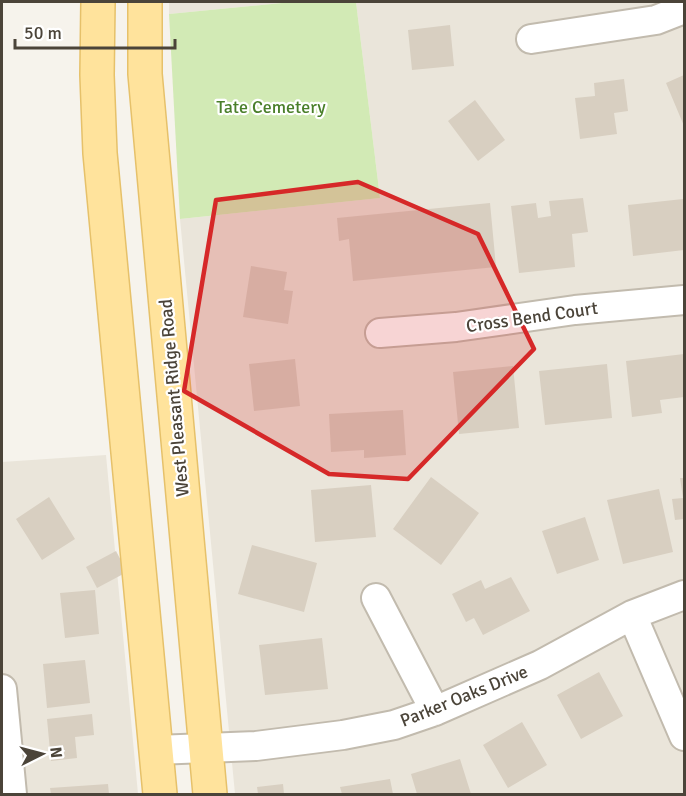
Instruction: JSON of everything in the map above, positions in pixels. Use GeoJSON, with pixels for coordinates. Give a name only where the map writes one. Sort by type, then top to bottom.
{"type":"FeatureCollection","features":[{"type":"Feature","properties":{"kind":"main road"},"geometry":{"type":"LineString","coordinates":[[98,2],[97,75],[100,153],[160,795]]}},
{"type":"Feature","properties":{"kind":"main road","name":"West Pleasant Ridge Road"},"geometry":{"type":"LineString","coordinates":[[145,2],[145,74],[210,795]]}},
{"type":"Feature","properties":{"kind":"street"},"geometry":{"type":"LineString","coordinates":[[531,39],[656,20],[684,9]]}},
{"type":"Feature","properties":{"kind":"street","name":"Cross Bend Court"},"geometry":{"type":"LineString","coordinates":[[380,333],[456,327],[575,310],[684,300]]}},
{"type":"Feature","properties":{"kind":"street","name":"Parker Oaks Drive"},"geometry":{"type":"LineString","coordinates":[[156,750],[256,746],[343,735],[394,724],[435,711],[540,665],[632,615],[684,595]]}},
{"type":"Feature","properties":{"kind":"street"},"geometry":{"type":"LineString","coordinates":[[376,598],[435,711]]}},
{"type":"Feature","properties":{"kind":"street"},"geometry":{"type":"LineString","coordinates":[[632,615],[684,736]]}},
{"type":"Feature","properties":{"kind":"street"},"geometry":{"type":"LineString","coordinates":[[2,689],[12,795]]}},
{"type":"Feature","properties":{"kind":"highlighted area"},"geometry":{"type":"Polygon","coordinates":[[[358,182],[478,234],[534,349],[408,479],[329,474],[184,391],[216,200],[358,182]]]}},
{"type":"Feature","properties":{"kind":"shaded area"},"geometry":{"type":"Polygon","coordinates":[[[169,2],[292,2],[169,14],[169,2]]]}},
{"type":"Feature","properties":{"kind":"shaded area"},"geometry":{"type":"Polygon","coordinates":[[[356,2],[684,2],[684,794],[235,794],[180,219],[380,198],[356,2]]]}},
{"type":"Feature","properties":{"kind":"shaded area"},"geometry":{"type":"Polygon","coordinates":[[[106,455],[138,794],[2,794],[2,462],[106,455]]]}},
{"type":"Feature","properties":{"kind":"green space","name":"Tate Cemetery"},"geometry":{"type":"Polygon","coordinates":[[[292,2],[356,2],[380,198],[180,219],[169,14],[292,2]]]}},
{"type":"Feature","properties":{"kind":"building"},"geometry":{"type":"Polygon","coordinates":[[[450,25],[454,66],[412,70],[408,30],[450,25]]]}},
{"type":"Feature","properties":{"kind":"building"},"geometry":{"type":"Polygon","coordinates":[[[684,75],[684,126],[666,83],[684,75]]]}},
{"type":"Feature","properties":{"kind":"building"},"geometry":{"type":"Polygon","coordinates":[[[624,79],[628,111],[614,113],[617,134],[580,139],[575,98],[595,96],[594,83],[624,79]]]}},
{"type":"Feature","properties":{"kind":"building"},"geometry":{"type":"Polygon","coordinates":[[[475,100],[505,140],[478,161],[448,121],[475,100]]]}},
{"type":"Feature","properties":{"kind":"building"},"geometry":{"type":"Polygon","coordinates":[[[583,198],[588,232],[572,234],[575,267],[519,273],[511,206],[536,203],[538,218],[551,216],[549,201],[583,198]]]}},
{"type":"Feature","properties":{"kind":"building"},"geometry":{"type":"Polygon","coordinates":[[[683,199],[684,250],[633,256],[628,205],[683,199]]]}},
{"type":"Feature","properties":{"kind":"building"},"geometry":{"type":"Polygon","coordinates":[[[490,203],[496,267],[353,281],[349,239],[339,241],[337,218],[490,203]]]}},
{"type":"Feature","properties":{"kind":"building"},"geometry":{"type":"Polygon","coordinates":[[[251,266],[287,272],[284,290],[293,291],[288,324],[243,317],[251,266]]]}},
{"type":"Feature","properties":{"kind":"building"},"geometry":{"type":"Polygon","coordinates":[[[684,354],[684,397],[660,400],[662,413],[632,417],[626,361],[684,354]]]}},
{"type":"Feature","properties":{"kind":"building"},"geometry":{"type":"Polygon","coordinates":[[[295,359],[300,406],[254,411],[249,364],[295,359]]]}},
{"type":"Feature","properties":{"kind":"building"},"geometry":{"type":"Polygon","coordinates":[[[607,364],[612,418],[545,425],[539,371],[607,364]]]}},
{"type":"Feature","properties":{"kind":"building"},"geometry":{"type":"Polygon","coordinates":[[[513,366],[519,428],[459,434],[453,372],[513,366]]]}},
{"type":"Feature","properties":{"kind":"building"},"geometry":{"type":"Polygon","coordinates":[[[403,410],[406,455],[364,458],[364,450],[331,452],[329,414],[403,410]]]}},
{"type":"Feature","properties":{"kind":"building"},"geometry":{"type":"Polygon","coordinates":[[[431,477],[479,513],[441,565],[393,529],[431,477]]]}},
{"type":"Feature","properties":{"kind":"building"},"geometry":{"type":"Polygon","coordinates":[[[680,478],[684,478],[684,519],[675,520],[672,499],[683,498],[680,478]]]}},
{"type":"Feature","properties":{"kind":"building"},"geometry":{"type":"Polygon","coordinates":[[[371,485],[376,537],[315,542],[311,490],[371,485]]]}},
{"type":"Feature","properties":{"kind":"building"},"geometry":{"type":"Polygon","coordinates":[[[659,489],[673,552],[623,564],[607,500],[659,489]]]}},
{"type":"Feature","properties":{"kind":"building"},"geometry":{"type":"Polygon","coordinates":[[[49,497],[75,539],[42,560],[16,519],[49,497]]]}},
{"type":"Feature","properties":{"kind":"building"},"geometry":{"type":"Polygon","coordinates":[[[585,517],[599,560],[557,574],[542,531],[585,517]]]}},
{"type":"Feature","properties":{"kind":"building"},"geometry":{"type":"Polygon","coordinates":[[[252,545],[317,563],[304,612],[238,594],[252,545]]]}},
{"type":"Feature","properties":{"kind":"building"},"geometry":{"type":"Polygon","coordinates":[[[116,551],[127,572],[97,588],[86,567],[116,551]]]}},
{"type":"Feature","properties":{"kind":"building"},"geometry":{"type":"Polygon","coordinates":[[[511,577],[530,611],[483,635],[474,618],[466,622],[452,594],[481,580],[485,589],[511,577]]]}},
{"type":"Feature","properties":{"kind":"building"},"geometry":{"type":"Polygon","coordinates":[[[95,590],[99,634],[65,638],[60,593],[95,590]]]}},
{"type":"Feature","properties":{"kind":"building"},"geometry":{"type":"Polygon","coordinates":[[[322,638],[328,689],[265,695],[259,645],[322,638]]]}},
{"type":"Feature","properties":{"kind":"building"},"geometry":{"type":"Polygon","coordinates":[[[85,660],[90,703],[47,708],[43,664],[85,660]]]}},
{"type":"Feature","properties":{"kind":"building"},"geometry":{"type":"Polygon","coordinates":[[[599,672],[623,716],[581,739],[557,695],[599,672]]]}},
{"type":"Feature","properties":{"kind":"building"},"geometry":{"type":"Polygon","coordinates":[[[92,714],[94,735],[75,737],[77,758],[51,761],[47,719],[92,714]]]}},
{"type":"Feature","properties":{"kind":"building"},"geometry":{"type":"Polygon","coordinates":[[[522,722],[547,765],[508,788],[483,745],[522,722]]]}},
{"type":"Feature","properties":{"kind":"building"},"geometry":{"type":"Polygon","coordinates":[[[460,759],[471,794],[417,794],[411,774],[460,759]]]}},
{"type":"Feature","properties":{"kind":"building"},"geometry":{"type":"Polygon","coordinates":[[[390,779],[393,794],[342,794],[340,787],[390,779]]]}},
{"type":"Feature","properties":{"kind":"building"},"geometry":{"type":"Polygon","coordinates":[[[108,784],[109,794],[51,794],[50,788],[108,784]]]}},
{"type":"Feature","properties":{"kind":"building"},"geometry":{"type":"Polygon","coordinates":[[[283,784],[284,794],[258,794],[257,787],[283,784]]]}}]}
